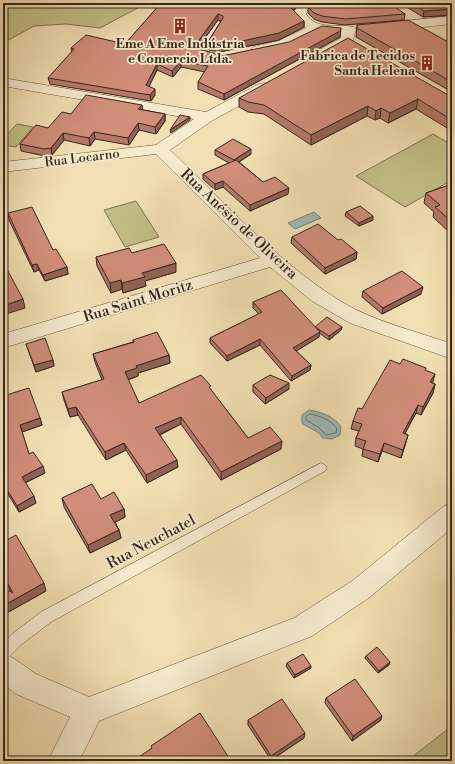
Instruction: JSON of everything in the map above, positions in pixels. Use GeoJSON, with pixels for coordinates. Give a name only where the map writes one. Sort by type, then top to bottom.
{"type":"FeatureCollection","features":[{"type":"Feature","properties":{"kind":"street"},"geometry":{"type":"LineString","coordinates":[[309,3],[299,14],[302,20],[317,28],[348,35],[360,47]]}},
{"type":"Feature","properties":{"kind":"street"},"geometry":{"type":"LineString","coordinates":[[400,11],[420,22]]}},
{"type":"Feature","properties":{"kind":"street"},"geometry":{"type":"LineString","coordinates":[[314,59],[348,35],[368,29],[420,22],[452,20]]}},
{"type":"Feature","properties":{"kind":"street"},"geometry":{"type":"LineString","coordinates":[[248,52],[283,44],[317,28]]}},
{"type":"Feature","properties":{"kind":"street"},"geometry":{"type":"LineString","coordinates":[[3,82],[208,118]]}},
{"type":"Feature","properties":{"kind":"street"},"geometry":{"type":"LineString","coordinates":[[160,149],[208,118],[273,82]]}},
{"type":"Feature","properties":{"kind":"street","name":"Rua Locarno"},"geometry":{"type":"LineString","coordinates":[[3,167],[160,149]]}},
{"type":"Feature","properties":{"kind":"street","name":"Rua Anésio de Oliveira"},"geometry":{"type":"LineString","coordinates":[[160,149],[273,260],[336,308],[364,321],[452,352]]}},
{"type":"Feature","properties":{"kind":"street","name":"Rua Saint Moritz"},"geometry":{"type":"LineString","coordinates":[[3,341],[273,260]]}},
{"type":"Feature","properties":{"kind":"street"},"geometry":{"type":"LineString","coordinates":[[63,761],[89,711],[303,627],[361,589],[452,513]]}},
{"type":"Feature","properties":{"kind":"street"},"geometry":{"type":"LineString","coordinates":[[3,667],[26,684],[89,711]]}},
{"type":"Feature","properties":{"kind":"lane"},"geometry":{"type":"LineString","coordinates":[[219,23],[202,48],[205,53],[225,57]]}},
{"type":"Feature","properties":{"kind":"lane","name":"Rua Neuchatel"},"geometry":{"type":"LineString","coordinates":[[3,654],[17,639],[46,617],[321,468]]}},
{"type":"Feature","properties":{"kind":"shaded area"},"geometry":{"type":"Polygon","coordinates":[[[3,3],[147,3],[100,28],[66,24],[34,26],[3,43],[3,3]]]}},
{"type":"Feature","properties":{"kind":"shaded area"},"geometry":{"type":"Polygon","coordinates":[[[17,124],[33,127],[16,147],[3,145],[3,139],[17,124]]]}},
{"type":"Feature","properties":{"kind":"shaded area"},"geometry":{"type":"Polygon","coordinates":[[[433,134],[452,145],[452,180],[405,207],[356,176],[433,134]]]}},
{"type":"Feature","properties":{"kind":"shaded area"},"geometry":{"type":"Polygon","coordinates":[[[136,201],[159,237],[125,247],[104,210],[136,201]]]}},
{"type":"Feature","properties":{"kind":"shaded area"},"geometry":{"type":"Polygon","coordinates":[[[452,726],[452,761],[407,761],[452,726]]]}},
{"type":"Feature","properties":{"kind":"water"},"geometry":{"type":"Polygon","coordinates":[[[314,212],[321,218],[295,229],[288,223],[314,212]]]}},
{"type":"Feature","properties":{"kind":"water"},"geometry":{"type":"Polygon","coordinates":[[[309,410],[323,413],[335,420],[341,427],[340,435],[332,439],[323,438],[302,423],[302,415],[309,410]]]}},
{"type":"Feature","properties":{"kind":"building"},"geometry":{"type":"Polygon","coordinates":[[[161,3],[295,3],[291,8],[304,21],[279,33],[219,46],[209,44],[208,42],[223,18],[223,16],[218,14],[197,43],[202,50],[222,56],[289,42],[322,26],[341,28],[340,31],[224,94],[198,82],[208,66],[181,61],[172,71],[157,64],[146,85],[155,89],[150,95],[48,78],[74,49],[71,48],[86,35],[125,44],[161,3]]]}},
{"type":"Feature","properties":{"kind":"building"},"geometry":{"type":"Polygon","coordinates":[[[312,3],[389,3],[405,14],[345,19],[322,16],[314,13],[308,7],[312,3]]]}},
{"type":"Feature","properties":{"kind":"building"},"geometry":{"type":"Polygon","coordinates":[[[411,3],[452,3],[452,9],[424,11],[411,3]]]}},
{"type":"Feature","properties":{"kind":"building"},"geometry":{"type":"Polygon","coordinates":[[[408,20],[452,44],[452,82],[357,28],[357,25],[408,20]]]}},
{"type":"Feature","properties":{"kind":"building"},"geometry":{"type":"Polygon","coordinates":[[[348,38],[448,95],[452,95],[452,120],[418,99],[390,113],[381,108],[376,111],[368,106],[311,135],[264,105],[248,102],[239,98],[348,38]]]}},
{"type":"Feature","properties":{"kind":"building"},"geometry":{"type":"Polygon","coordinates":[[[86,95],[142,105],[138,109],[165,114],[155,127],[138,123],[128,138],[94,132],[89,138],[63,133],[51,148],[44,149],[20,144],[36,125],[48,128],[62,112],[71,114],[86,95]]]}},
{"type":"Feature","properties":{"kind":"building"},"geometry":{"type":"Polygon","coordinates":[[[180,115],[190,117],[170,130],[180,115]]]}},
{"type":"Feature","properties":{"kind":"building"},"geometry":{"type":"Polygon","coordinates":[[[233,139],[251,149],[234,160],[215,150],[233,139]]]}},
{"type":"Feature","properties":{"kind":"building"},"geometry":{"type":"Polygon","coordinates":[[[236,160],[263,182],[275,177],[289,188],[250,205],[223,181],[215,184],[203,174],[236,160]]]}},
{"type":"Feature","properties":{"kind":"building"},"geometry":{"type":"Polygon","coordinates":[[[452,184],[451,221],[435,207],[440,205],[426,193],[452,184]]]}},
{"type":"Feature","properties":{"kind":"building"},"geometry":{"type":"Polygon","coordinates":[[[360,206],[373,216],[359,223],[346,212],[360,206]]]}},
{"type":"Feature","properties":{"kind":"building"},"geometry":{"type":"Polygon","coordinates":[[[32,207],[53,250],[56,249],[67,267],[43,275],[37,264],[32,265],[8,213],[32,207]]]}},
{"type":"Feature","properties":{"kind":"building"},"geometry":{"type":"Polygon","coordinates":[[[318,224],[338,240],[341,239],[357,252],[325,268],[292,237],[318,224]]]}},
{"type":"Feature","properties":{"kind":"building"},"geometry":{"type":"Polygon","coordinates":[[[164,244],[176,263],[142,273],[145,277],[122,283],[121,280],[110,283],[96,257],[129,248],[132,253],[164,244]]]}},
{"type":"Feature","properties":{"kind":"building"},"geometry":{"type":"Polygon","coordinates":[[[3,262],[23,299],[3,306],[3,262]]]}},
{"type":"Feature","properties":{"kind":"building"},"geometry":{"type":"Polygon","coordinates":[[[402,271],[423,287],[383,308],[363,291],[402,271]]]}},
{"type":"Feature","properties":{"kind":"building"},"geometry":{"type":"Polygon","coordinates":[[[281,290],[320,332],[293,348],[311,365],[292,376],[260,339],[227,356],[210,338],[262,312],[253,302],[281,290]]]}},
{"type":"Feature","properties":{"kind":"building"},"geometry":{"type":"Polygon","coordinates":[[[327,317],[342,327],[329,336],[315,327],[327,317]]]}},
{"type":"Feature","properties":{"kind":"building"},"geometry":{"type":"Polygon","coordinates":[[[157,332],[169,355],[136,366],[137,368],[125,372],[139,403],[201,375],[211,386],[209,387],[248,438],[270,427],[282,441],[221,472],[181,417],[155,428],[177,460],[146,475],[124,443],[105,452],[76,407],[68,409],[62,392],[104,379],[93,354],[134,342],[133,340],[157,332]]]}},
{"type":"Feature","properties":{"kind":"building"},"geometry":{"type":"Polygon","coordinates":[[[45,338],[53,360],[34,365],[26,344],[45,338]]]}},
{"type":"Feature","properties":{"kind":"building"},"geometry":{"type":"Polygon","coordinates":[[[403,359],[426,368],[425,370],[435,374],[430,382],[435,384],[423,407],[418,405],[403,433],[408,435],[403,450],[384,443],[380,454],[363,449],[366,441],[356,438],[362,424],[353,421],[358,408],[362,409],[390,360],[400,364],[403,359]]]}},
{"type":"Feature","properties":{"kind":"building"},"geometry":{"type":"Polygon","coordinates":[[[270,375],[289,383],[266,398],[253,385],[270,375]]]}},
{"type":"Feature","properties":{"kind":"building"},"geometry":{"type":"Polygon","coordinates":[[[29,388],[40,418],[20,425],[29,454],[33,452],[43,466],[22,477],[34,496],[17,506],[3,483],[3,396],[29,388]]]}},
{"type":"Feature","properties":{"kind":"building"},"geometry":{"type":"Polygon","coordinates":[[[92,484],[101,499],[114,492],[124,509],[110,515],[119,530],[88,545],[62,498],[92,484]]]}},
{"type":"Feature","properties":{"kind":"building"},"geometry":{"type":"Polygon","coordinates":[[[16,535],[44,583],[3,606],[3,587],[13,593],[3,575],[3,542],[16,535]]]}},
{"type":"Feature","properties":{"kind":"building"},"geometry":{"type":"Polygon","coordinates":[[[377,647],[390,662],[379,671],[366,656],[377,647]]]}},
{"type":"Feature","properties":{"kind":"building"},"geometry":{"type":"Polygon","coordinates":[[[303,654],[311,666],[295,675],[287,663],[303,654]]]}},
{"type":"Feature","properties":{"kind":"building"},"geometry":{"type":"Polygon","coordinates":[[[355,679],[382,716],[353,736],[326,698],[355,679]]]}},
{"type":"Feature","properties":{"kind":"building"},"geometry":{"type":"Polygon","coordinates":[[[282,699],[305,733],[271,756],[248,720],[282,699]]]}},
{"type":"Feature","properties":{"kind":"building"},"geometry":{"type":"Polygon","coordinates":[[[200,713],[231,761],[133,761],[152,748],[151,746],[200,713]]]}},
{"type":"Feature","properties":{"kind":"place","name":"Eme A Eme Indústria e Comercio Ltda."},"geometry":{"type":"Point","coordinates":[180,26]}},
{"type":"Feature","properties":{"kind":"place","name":"Fabrica de Tecidos Santa Helena"},"geometry":{"type":"Point","coordinates":[427,63]}}]}
